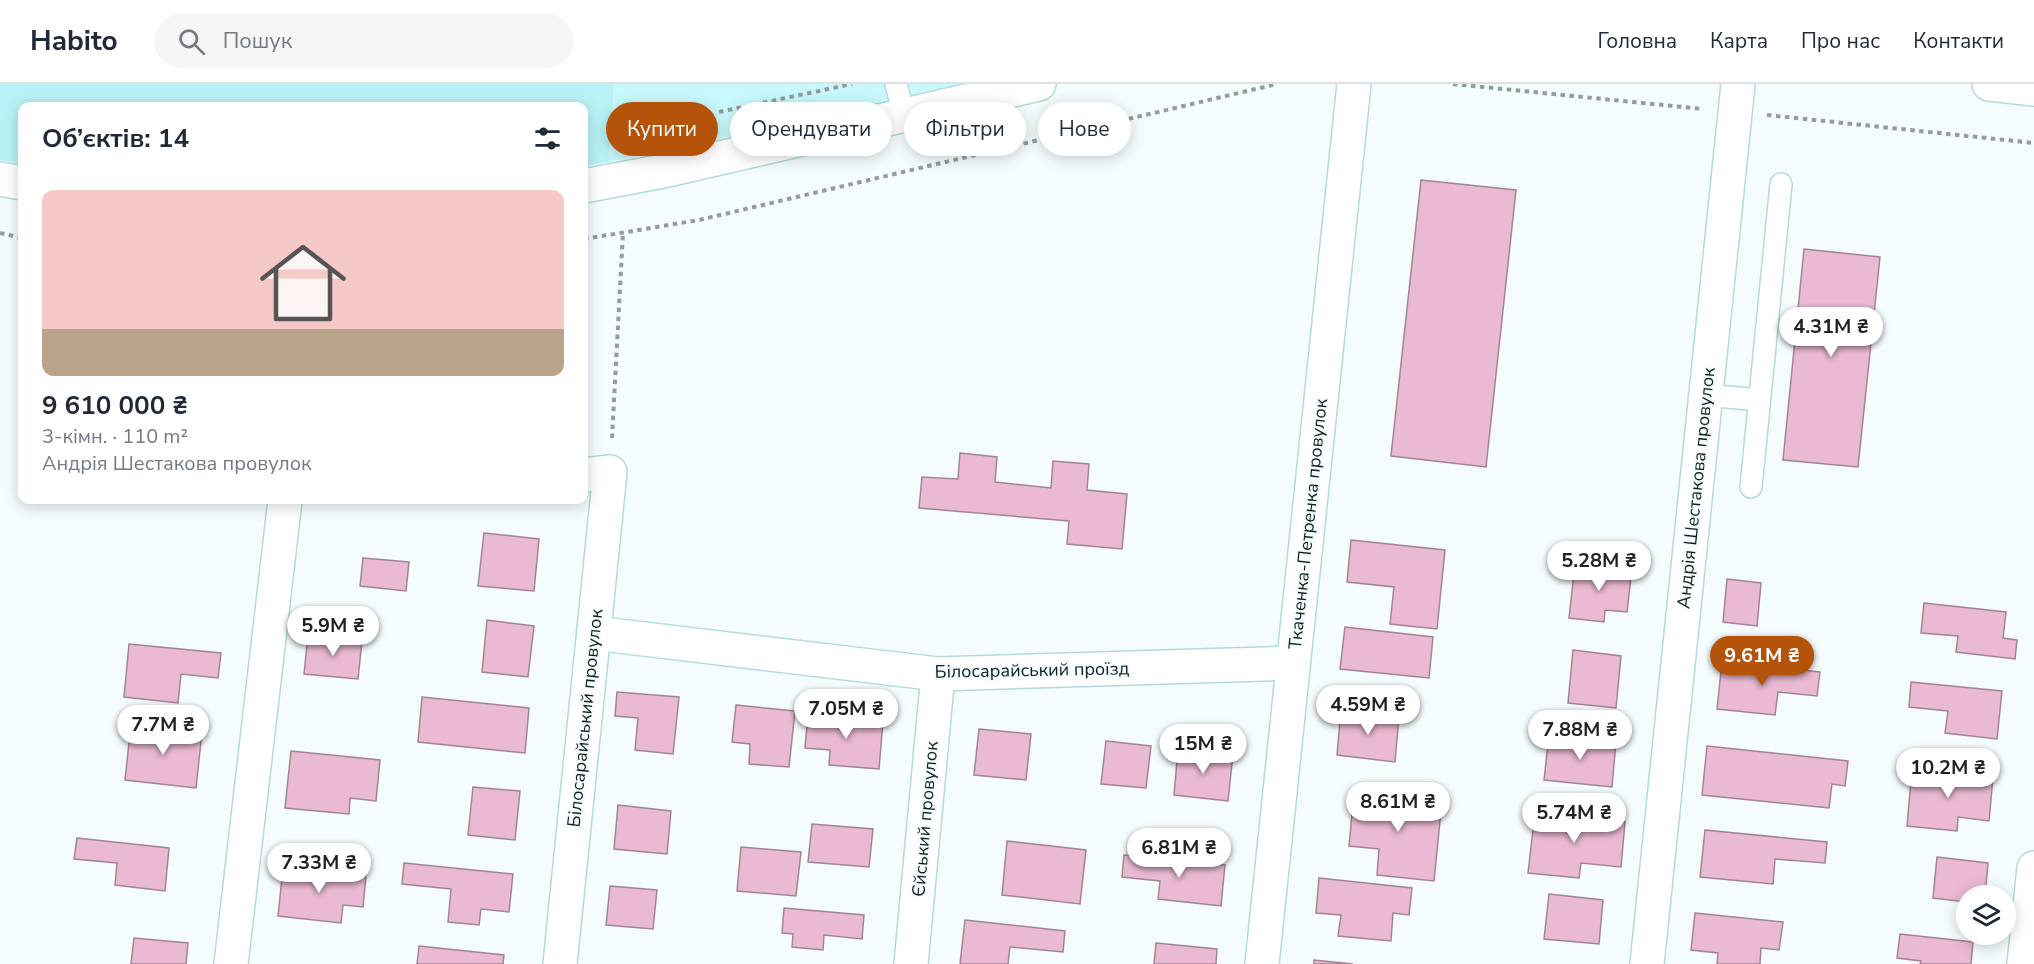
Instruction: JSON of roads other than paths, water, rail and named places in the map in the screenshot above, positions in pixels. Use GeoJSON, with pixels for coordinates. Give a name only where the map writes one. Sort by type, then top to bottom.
{"type":"FeatureCollection","features":[{"type":"Feature","properties":{"kind":"street"},"geometry":{"type":"LineString","coordinates":[[963,102],[1039,84]]}},
{"type":"Feature","properties":{"kind":"street","name":"Ткаченка-Петренка провулок"},"geometry":{"type":"LineString","coordinates":[[1262,964],[1354,84]]}},
{"type":"Feature","properties":{"kind":"street"},"geometry":{"type":"LineString","coordinates":[[1989,84],[2029,87]]}},
{"type":"Feature","properties":{"kind":"street","name":"Андрія Шестакова провулок"},"geometry":{"type":"LineString","coordinates":[[1647,964],[1736,98]]}},
{"type":"Feature","properties":{"kind":"street"},"geometry":{"type":"LineString","coordinates":[[588,185],[668,170],[904,116]]}},
{"type":"Feature","properties":{"kind":"street"},"geometry":{"type":"LineString","coordinates":[[0,179],[18,182]]}},
{"type":"Feature","properties":{"kind":"street","name":"Білосарайський провулок"},"geometry":{"type":"LineString","coordinates":[[560,964],[594,633],[597,474]]}},
{"type":"Feature","properties":{"kind":"street"},"geometry":{"type":"LineString","coordinates":[[231,964],[285,504]]}},
{"type":"Feature","properties":{"kind":"street","name":"Білосарайський проїзд"},"geometry":{"type":"LineString","coordinates":[[594,633],[938,674],[1293,663]]}},
{"type":"Feature","properties":{"kind":"street","name":"Єйський провулок"},"geometry":{"type":"LineString","coordinates":[[911,964],[938,674]]}},
{"type":"Feature","properties":{"kind":"street"},"geometry":{"type":"LineString","coordinates":[[2024,964],[2034,868]]}},
{"type":"Feature","properties":{"kind":"lane"},"geometry":{"type":"LineString","coordinates":[[896,84],[904,116]]}},
{"type":"Feature","properties":{"kind":"lane"},"geometry":{"type":"LineString","coordinates":[[1750,487],[1781,184]]}},
{"type":"Feature","properties":{"kind":"lane"},"geometry":{"type":"LineString","coordinates":[[1706,395],[1759,400]]}}]}
